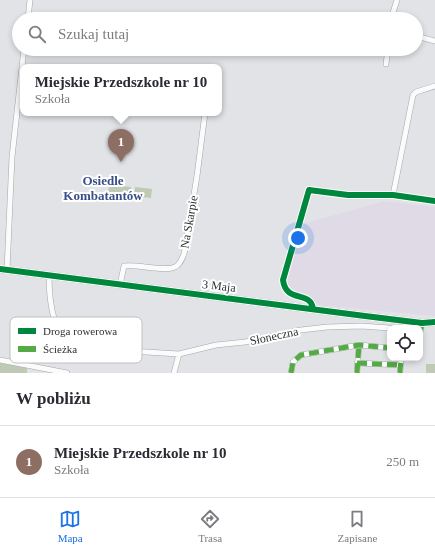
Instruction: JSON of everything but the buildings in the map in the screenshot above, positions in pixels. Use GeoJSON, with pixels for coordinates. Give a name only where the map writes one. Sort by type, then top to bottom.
{"type":"FeatureCollection","features":[{"type":"Feature","properties":{"kind":"street"},"geometry":{"type":"LineString","coordinates":[[29,12],[30,0]]}},
{"type":"Feature","properties":{"kind":"street"},"geometry":{"type":"LineString","coordinates":[[393,12],[397,0]]}},
{"type":"Feature","properties":{"kind":"street"},"geometry":{"type":"LineString","coordinates":[[423,38],[435,41]]}},
{"type":"Feature","properties":{"kind":"street"},"geometry":{"type":"LineString","coordinates":[[386,64],[387,56]]}},
{"type":"Feature","properties":{"kind":"street"},"geometry":{"type":"LineString","coordinates":[[4,270],[12,157],[20,85]]}},
{"type":"Feature","properties":{"kind":"street"},"geometry":{"type":"LineString","coordinates":[[392,194],[413,95],[416,92],[435,86]]}},
{"type":"Feature","properties":{"kind":"street","name":"Na Skarpie"},"geometry":{"type":"LineString","coordinates":[[120,285],[124,266],[130,265],[174,268],[180,263],[184,254],[197,176],[205,116]]}},
{"type":"Feature","properties":{"kind":"street"},"geometry":{"type":"LineString","coordinates":[[313,309],[312,304],[308,299],[289,293],[284,286],[283,280],[309,190],[348,195],[392,194],[435,202]]}},
{"type":"Feature","properties":{"kind":"street","name":"3 Maja"},"geometry":{"type":"LineString","coordinates":[[4,270],[313,309],[420,325],[435,322]]}},
{"type":"Feature","properties":{"kind":"street","name":"Słoneczna"},"geometry":{"type":"LineString","coordinates":[[49,275],[49,298],[54,317]]}},
{"type":"Feature","properties":{"kind":"street","name":"Słoneczna"},"geometry":{"type":"LineString","coordinates":[[142,352],[179,354],[216,344],[245,342],[307,329],[360,326],[387,328]]}},
{"type":"Feature","properties":{"kind":"street"},"geometry":{"type":"LineString","coordinates":[[291,373],[293,362],[301,355],[359,346],[387,348]]}},
{"type":"Feature","properties":{"kind":"street"},"geometry":{"type":"LineString","coordinates":[[357,373],[359,346]]}},
{"type":"Feature","properties":{"kind":"street"},"geometry":{"type":"LineString","coordinates":[[174,373],[179,354]]}},
{"type":"Feature","properties":{"kind":"street"},"geometry":{"type":"LineString","coordinates":[[0,360],[10,362]]}},
{"type":"Feature","properties":{"kind":"street"},"geometry":{"type":"LineString","coordinates":[[400,373],[401,361]]}},
{"type":"Feature","properties":{"kind":"street"},"geometry":{"type":"LineString","coordinates":[[15,363],[66,373]]}},
{"type":"Feature","properties":{"kind":"street"},"geometry":{"type":"LineString","coordinates":[[357,363],[400,365]]}},
{"type":"Feature","properties":{"kind":"shaded area"},"geometry":{"type":"Polygon","coordinates":[[[384,201],[435,207],[435,316],[318,305],[288,286],[286,276],[303,224],[384,201]]]}},
{"type":"Feature","properties":{"kind":"green space"},"geometry":{"type":"Polygon","coordinates":[[[109,185],[131,187],[130,197],[108,195],[109,185]]]}},
{"type":"Feature","properties":{"kind":"green space"},"geometry":{"type":"Polygon","coordinates":[[[135,187],[152,189],[151,198],[134,196],[135,187]]]}},
{"type":"Feature","properties":{"kind":"green space"},"geometry":{"type":"Polygon","coordinates":[[[0,363],[27,368],[27,373],[0,373],[0,363]]]}},
{"type":"Feature","properties":{"kind":"green space"},"geometry":{"type":"Polygon","coordinates":[[[426,364],[435,364],[435,373],[426,373],[426,364]]]}},
{"type":"Feature","properties":{"kind":"marked path"},"geometry":{"type":"LineString","coordinates":[[291,373],[293,362],[301,355],[359,345],[387,348]]}},
{"type":"Feature","properties":{"kind":"marked path"},"geometry":{"type":"LineString","coordinates":[[357,373],[359,345]]}},
{"type":"Feature","properties":{"kind":"marked path"},"geometry":{"type":"LineString","coordinates":[[400,373],[401,361]]}},
{"type":"Feature","properties":{"kind":"marked path"},"geometry":{"type":"LineString","coordinates":[[357,363],[400,365]]}},
{"type":"Feature","properties":{"kind":"cycle path"},"geometry":{"type":"LineString","coordinates":[[313,309],[308,300],[293,295],[289,292],[285,287],[283,280],[309,190],[348,195],[393,195],[435,201]]}},
{"type":"Feature","properties":{"kind":"cycle path"},"geometry":{"type":"LineString","coordinates":[[0,269],[422,323],[435,322]]}},
{"type":"Feature","properties":{"kind":"place","name":"Miejskie Przedszkole nr 10"},"geometry":{"type":"Point","coordinates":[121,162]}},
{"type":"Feature","properties":{"kind":"district","name":"Osiedle Kombatantów"},"geometry":{"type":"Point","coordinates":[103,188]}}]}
